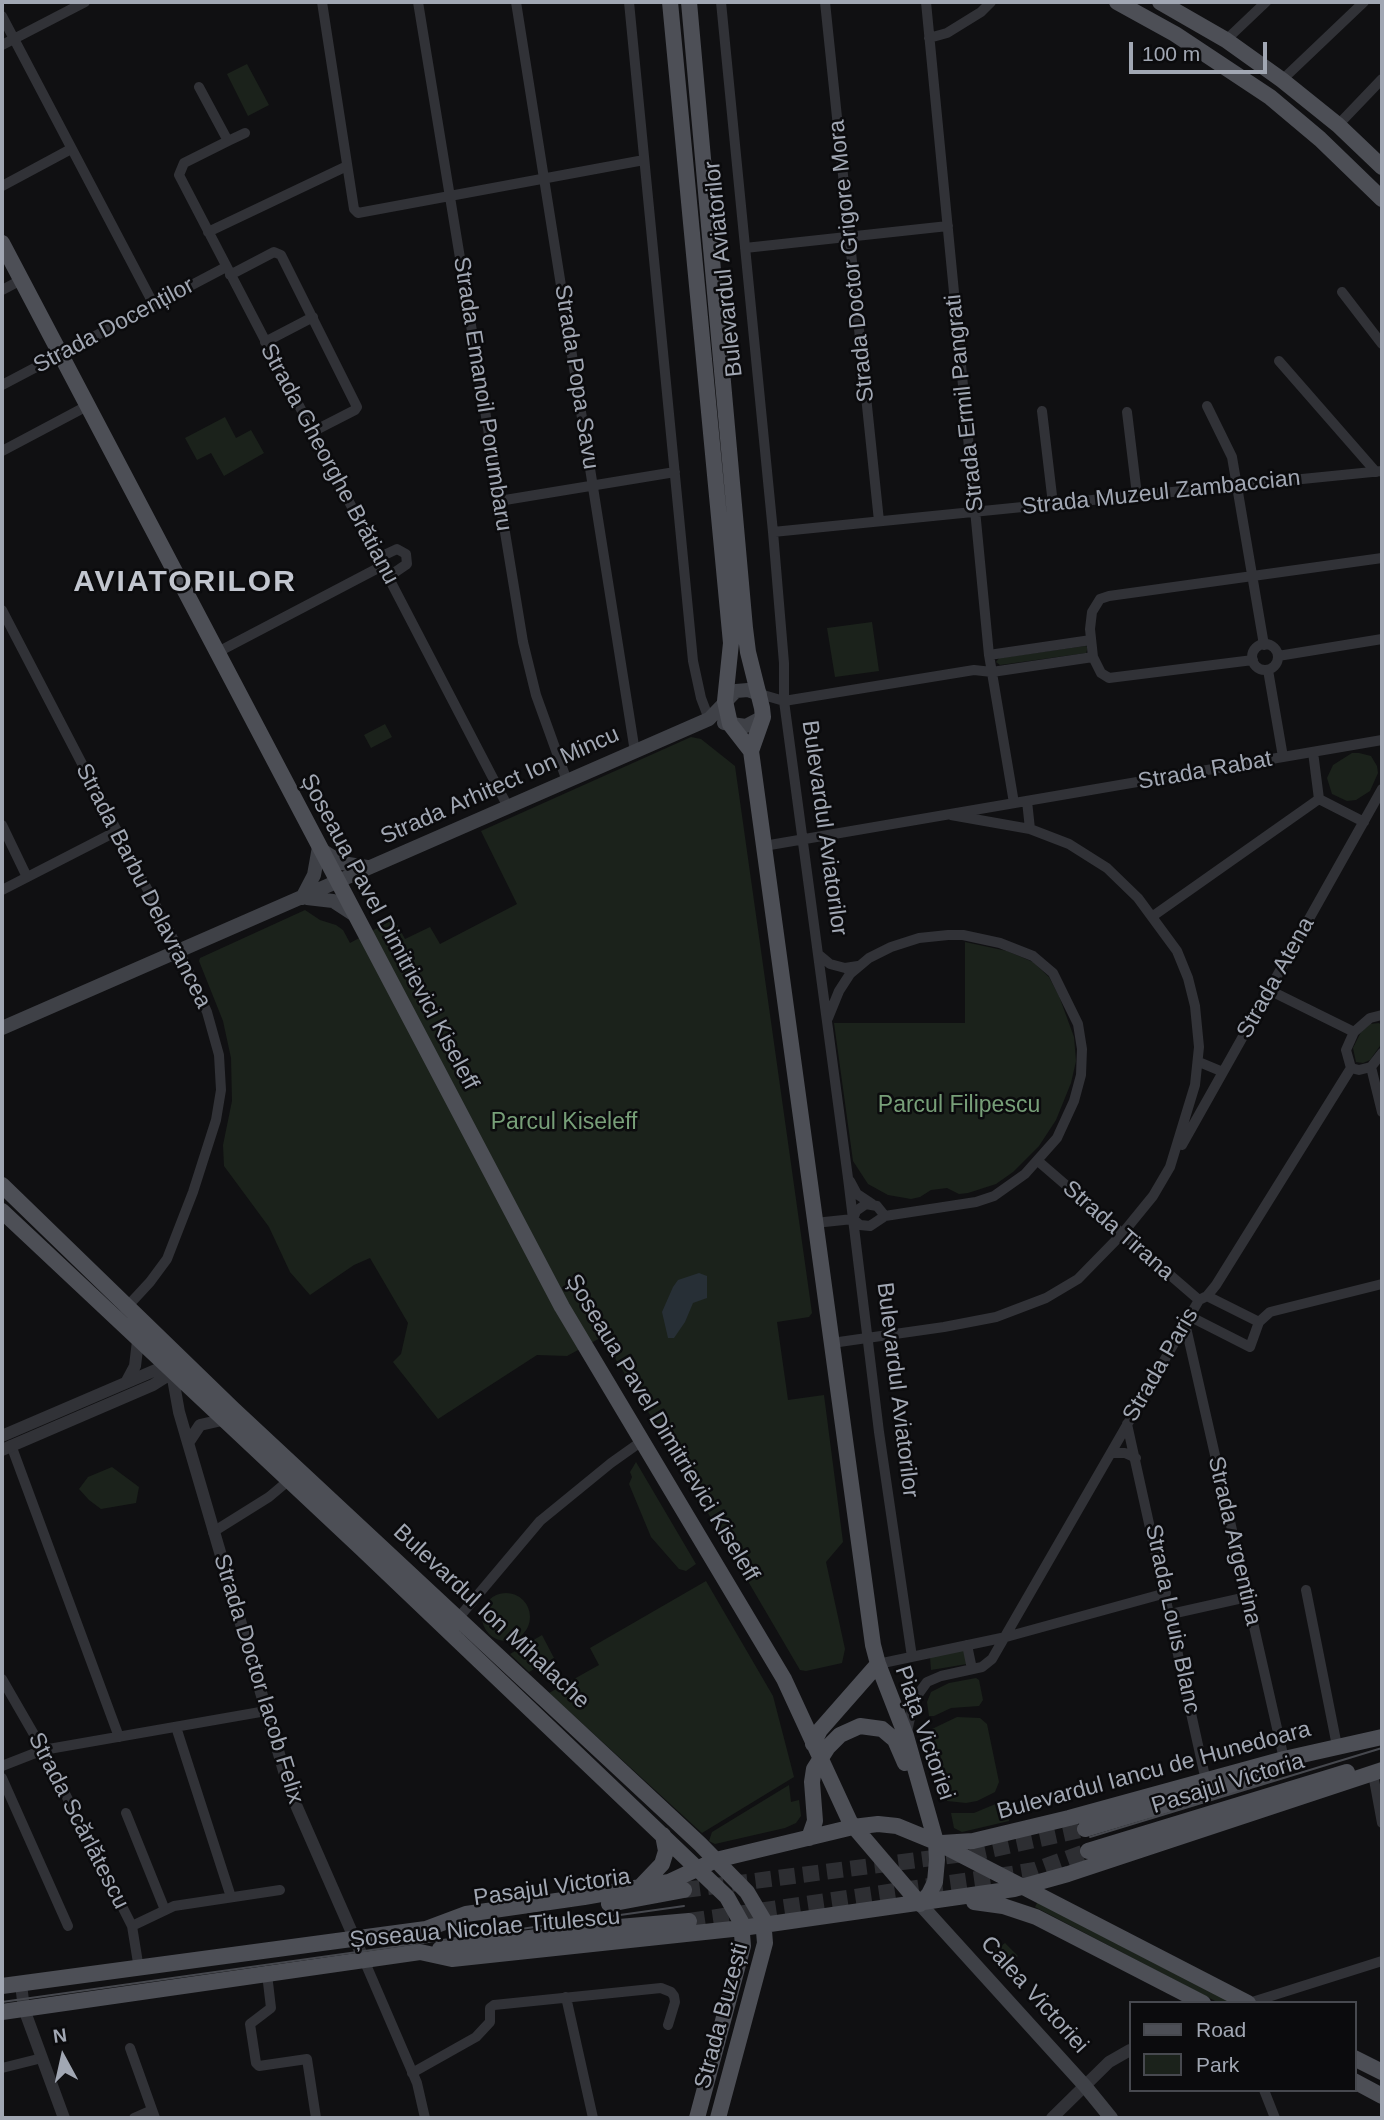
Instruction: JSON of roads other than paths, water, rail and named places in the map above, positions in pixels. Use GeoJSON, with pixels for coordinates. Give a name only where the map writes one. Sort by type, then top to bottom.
{"type":"FeatureCollection","features":[{"type":"Feature","properties":{"kind":"main road","name":"Bulevardul Aviatorilor"},"geometry":{"type":"LineString","coordinates":[[670,2],[731,658],[725,701]]}},
{"type":"Feature","properties":{"kind":"main road","name":"Bulevardul Aviatorilor"},"geometry":{"type":"LineString","coordinates":[[689,2],[749,655],[760,694]]}},
{"type":"Feature","properties":{"kind":"main road"},"geometry":{"type":"LineString","coordinates":[[1117,2],[1175,34],[1270,97],[1320,139],[1382,199]]}},
{"type":"Feature","properties":{"kind":"main road"},"geometry":{"type":"LineString","coordinates":[[1160,2],[1226,40],[1282,79],[1338,125],[1382,167]]}},
{"type":"Feature","properties":{"kind":"main road","name":"Șoseaua Pavel Dimitrievici Kiseleff"},"geometry":{"type":"LineString","coordinates":[[2,243],[545,1275],[783,1679],[817,1751]]}},
{"type":"Feature","properties":{"kind":"main road"},"geometry":{"type":"LineString","coordinates":[[751,751],[730,724],[725,701],[741,690],[760,694],[763,717],[751,751],[878,1664]]}},
{"type":"Feature","properties":{"kind":"main road","name":"Strada Arhitect Ion Mincu"},"geometry":{"type":"LineString","coordinates":[[2,1028],[709,719],[725,701]]}},
{"type":"Feature","properties":{"kind":"main road"},"geometry":{"type":"LineString","coordinates":[[709,719],[730,724],[751,724],[763,717]]}},
{"type":"Feature","properties":{"kind":"main road"},"geometry":{"type":"LineString","coordinates":[[356,916],[333,901],[303,898],[314,875],[319,847],[342,863],[372,867]]}},
{"type":"Feature","properties":{"kind":"main road","name":"Bulevardul Ion Mihalache"},"geometry":{"type":"LineString","coordinates":[[2,1185],[164,1341],[165,1373]]}},
{"type":"Feature","properties":{"kind":"main road","name":"Bulevardul Ion Mihalache"},"geometry":{"type":"LineString","coordinates":[[2,1211],[138,1341],[165,1373],[228,1414],[453,1625],[698,1869]]}},
{"type":"Feature","properties":{"kind":"main road","name":"Bulevardul Ion Mihalache"},"geometry":{"type":"LineString","coordinates":[[228,1414],[288,1481],[716,1860]]}},
{"type":"Feature","properties":{"kind":"main road","name":"Piața Victoriei"},"geometry":{"type":"LineString","coordinates":[[817,1751],[820,1730],[878,1664],[906,1736],[936,1842],[934,1882],[929,1894],[920,1904]]}},
{"type":"Feature","properties":{"kind":"main road"},"geometry":{"type":"LineString","coordinates":[[809,1838],[815,1821],[812,1776],[817,1751],[846,1730],[867,1726],[882,1729],[895,1740],[910,1775],[923,1796]]}},
{"type":"Feature","properties":{"kind":"main road","name":"Bulevardul Iancu de Hunedoara"},"geometry":{"type":"LineString","coordinates":[[936,1842],[973,1841],[1108,1808],[1284,1759],[1382,1739]]}},
{"type":"Feature","properties":{"kind":"main road","name":"Pasajul Victoria"},"geometry":{"type":"LineString","coordinates":[[1085,1829],[1338,1750]]}},
{"type":"Feature","properties":{"kind":"main road"},"geometry":{"type":"LineString","coordinates":[[817,1751],[853,1827],[920,1904]]}},
{"type":"Feature","properties":{"kind":"main road"},"geometry":{"type":"LineString","coordinates":[[716,1860],[747,1892],[759,1909],[765,1926],[1022,1888],[1379,1769]]}},
{"type":"Feature","properties":{"kind":"main road","name":"Pasajul Victoria"},"geometry":{"type":"LineString","coordinates":[[1088,1851],[1277,1793],[1379,1769]]}},
{"type":"Feature","properties":{"kind":"main road"},"geometry":{"type":"LineString","coordinates":[[743,1928],[733,1905],[698,1869],[716,1860],[853,1827],[887,1824],[936,1842],[1244,2001]]}},
{"type":"Feature","properties":{"kind":"main road"},"geometry":{"type":"LineString","coordinates":[[639,1888],[662,1864],[666,1851],[663,1835]]}},
{"type":"Feature","properties":{"kind":"main road","name":"Șoseaua Nicolae Titulescu"},"geometry":{"type":"LineString","coordinates":[[2,1986],[426,1930],[466,1914],[639,1888],[678,1879],[698,1869]]}},
{"type":"Feature","properties":{"kind":"main road"},"geometry":{"type":"LineString","coordinates":[[1062,1908],[1059,1889],[1069,1874]]}},
{"type":"Feature","properties":{"kind":"main road","name":"Pasajul Victoria"},"geometry":{"type":"LineString","coordinates":[[426,1930],[593,1907],[684,1890]]}},
{"type":"Feature","properties":{"kind":"main road"},"geometry":{"type":"LineString","coordinates":[[943,1901],[988,1903],[1027,1913],[1199,2001]]}},
{"type":"Feature","properties":{"kind":"main road","name":"Calea Victoriei"},"geometry":{"type":"LineString","coordinates":[[920,1904],[1085,2085],[1111,2118]]}},
{"type":"Feature","properties":{"kind":"main road","name":"Pasajul Victoria"},"geometry":{"type":"LineString","coordinates":[[421,1952],[594,1929],[689,1921]]}},
{"type":"Feature","properties":{"kind":"main road","name":"Șoseaua Nicolae Titulescu"},"geometry":{"type":"LineString","coordinates":[[2,2012],[421,1952],[452,1959],[765,1926]]}},
{"type":"Feature","properties":{"kind":"main road","name":"Strada Buzești"},"geometry":{"type":"LineString","coordinates":[[718,2118],[762,1956],[765,1926]]}},
{"type":"Feature","properties":{"kind":"main road","name":"Strada Buzești"},"geometry":{"type":"LineString","coordinates":[[697,2118],[742,1952],[743,1928]]}},
{"type":"Feature","properties":{"kind":"main road"},"geometry":{"type":"LineString","coordinates":[[1356,2059],[1382,2072]]}},
{"type":"Feature","properties":{"kind":"main road"},"geometry":{"type":"LineString","coordinates":[[1356,2082],[1382,2096]]}},
{"type":"Feature","properties":{"kind":"street"},"geometry":{"type":"LineString","coordinates":[[2,45],[85,2]]}},
{"type":"Feature","properties":{"kind":"street"},"geometry":{"type":"LineString","coordinates":[[322,2],[354,209],[358,213],[644,160]]}},
{"type":"Feature","properties":{"kind":"street","name":"Strada Emanoil Porumbaru"},"geometry":{"type":"LineString","coordinates":[[418,2],[499,501],[529,668],[568,781]]}},
{"type":"Feature","properties":{"kind":"street","name":"Strada Popa Savu"},"geometry":{"type":"LineString","coordinates":[[516,2],[635,752]]}},
{"type":"Feature","properties":{"kind":"street"},"geometry":{"type":"LineString","coordinates":[[629,2],[693,661],[701,698],[709,719]]}},
{"type":"Feature","properties":{"kind":"street","name":"Bulevardul Aviatorilor"},"geometry":{"type":"LineString","coordinates":[[721,2],[773,532],[784,663],[784,701],[893,1535],[912,1657]]}},
{"type":"Feature","properties":{"kind":"street","name":"Strada Doctor Grigore Mora"},"geometry":{"type":"LineString","coordinates":[[825,2],[879,521]]}},
{"type":"Feature","properties":{"kind":"street","name":"Strada Ermil Pangrati"},"geometry":{"type":"LineString","coordinates":[[926,2],[989,654],[1014,803]]}},
{"type":"Feature","properties":{"kind":"street"},"geometry":{"type":"LineString","coordinates":[[929,38],[947,33],[981,12],[991,2]]}},
{"type":"Feature","properties":{"kind":"street"},"geometry":{"type":"LineString","coordinates":[[1226,40],[1266,2]]}},
{"type":"Feature","properties":{"kind":"street"},"geometry":{"type":"LineString","coordinates":[[1282,79],[1364,2]]}},
{"type":"Feature","properties":{"kind":"street"},"geometry":{"type":"LineString","coordinates":[[2,16],[154,305]]}},
{"type":"Feature","properties":{"kind":"street"},"geometry":{"type":"LineString","coordinates":[[1338,125],[1382,79]]}},
{"type":"Feature","properties":{"kind":"street"},"geometry":{"type":"LineString","coordinates":[[199,87],[228,141]]}},
{"type":"Feature","properties":{"kind":"street","name":"Strada Gheorghe Brătianu"},"geometry":{"type":"LineString","coordinates":[[245,133],[184,163],[179,175],[508,807]]}},
{"type":"Feature","properties":{"kind":"street"},"geometry":{"type":"LineString","coordinates":[[2,186],[71,149]]}},
{"type":"Feature","properties":{"kind":"street"},"geometry":{"type":"LineString","coordinates":[[208,232],[347,166]]}},
{"type":"Feature","properties":{"kind":"street"},"geometry":{"type":"LineString","coordinates":[[745,248],[948,226]]}},
{"type":"Feature","properties":{"kind":"street","name":"Strada Docenților"},"geometry":{"type":"LineString","coordinates":[[2,385],[154,305],[274,252],[279,253],[313,317]]}},
{"type":"Feature","properties":{"kind":"street"},"geometry":{"type":"LineString","coordinates":[[2,290],[21,280]]}},
{"type":"Feature","properties":{"kind":"street"},"geometry":{"type":"LineString","coordinates":[[1342,292],[1382,344]]}},
{"type":"Feature","properties":{"kind":"street"},"geometry":{"type":"LineString","coordinates":[[265,342],[313,317],[358,407],[312,432]]}},
{"type":"Feature","properties":{"kind":"street"},"geometry":{"type":"LineString","coordinates":[[1279,361],[1379,471]]}},
{"type":"Feature","properties":{"kind":"street"},"geometry":{"type":"LineString","coordinates":[[2,451],[88,406]]}},
{"type":"Feature","properties":{"kind":"street"},"geometry":{"type":"LineString","coordinates":[[1207,406],[1232,457],[1264,645]]}},
{"type":"Feature","properties":{"kind":"street"},"geometry":{"type":"LineString","coordinates":[[1042,411],[1053,504]]}},
{"type":"Feature","properties":{"kind":"street"},"geometry":{"type":"LineString","coordinates":[[1127,412],[1137,495]]}},
{"type":"Feature","properties":{"kind":"street","name":"Strada Muzeul Zambaccian"},"geometry":{"type":"LineString","coordinates":[[773,532],[1379,471]]}},
{"type":"Feature","properties":{"kind":"street"},"geometry":{"type":"LineString","coordinates":[[499,501],[675,472]]}},
{"type":"Feature","properties":{"kind":"street"},"geometry":{"type":"LineString","coordinates":[[216,653],[380,562],[397,549],[406,554],[407,564],[388,577]]}},
{"type":"Feature","properties":{"kind":"street"},"geometry":{"type":"LineString","coordinates":[[1252,660],[1114,679],[1105,677],[1094,657],[1091,640],[1092,612],[1100,599],[1109,596],[1382,558]]}},
{"type":"Feature","properties":{"kind":"street","name":"Strada Barbu Delavrancea"},"geometry":{"type":"LineString","coordinates":[[2,610],[180,950],[215,1036],[220,1073],[219,1107],[205,1156],[167,1259],[150,1282],[115,1319]]}},
{"type":"Feature","properties":{"kind":"street"},"geometry":{"type":"LineString","coordinates":[[1278,656],[1382,639]]}},
{"type":"Feature","properties":{"kind":"street"},"geometry":{"type":"LineString","coordinates":[[974,670],[984,664],[989,654],[1091,640]]}},
{"type":"Feature","properties":{"kind":"street"},"geometry":{"type":"LineString","coordinates":[[1252,660],[1256,648],[1264,645],[1271,647],[1278,656]]}},
{"type":"Feature","properties":{"kind":"street"},"geometry":{"type":"LineString","coordinates":[[1268,670],[1276,663],[1278,656]]}},
{"type":"Feature","properties":{"kind":"street"},"geometry":{"type":"LineString","coordinates":[[760,694],[784,701],[974,670],[992,672],[1094,657]]}},
{"type":"Feature","properties":{"kind":"street"},"geometry":{"type":"LineString","coordinates":[[1252,660],[1258,668],[1268,670]]}},
{"type":"Feature","properties":{"kind":"street"},"geometry":{"type":"LineString","coordinates":[[1268,670],[1283,757]]}},
{"type":"Feature","properties":{"kind":"street"},"geometry":{"type":"LineString","coordinates":[[763,717],[784,701]]}},
{"type":"Feature","properties":{"kind":"street","name":"Strada Rabat"},"geometry":{"type":"LineString","coordinates":[[764,846],[1382,740]]}},
{"type":"Feature","properties":{"kind":"street"},"geometry":{"type":"LineString","coordinates":[[1369,743],[1382,750]]}},
{"type":"Feature","properties":{"kind":"street"},"geometry":{"type":"LineString","coordinates":[[1313,752],[1320,799]]}},
{"type":"Feature","properties":{"kind":"street","name":"Strada Atena"},"geometry":{"type":"LineString","coordinates":[[1170,1167],[1382,789]]}},
{"type":"Feature","properties":{"kind":"street"},"geometry":{"type":"LineString","coordinates":[[1320,799],[1364,822]]}},
{"type":"Feature","properties":{"kind":"street"},"geometry":{"type":"LineString","coordinates":[[1153,916],[1320,799]]}},
{"type":"Feature","properties":{"kind":"street"},"geometry":{"type":"LineString","coordinates":[[1027,801],[1030,829]]}},
{"type":"Feature","properties":{"kind":"street"},"geometry":{"type":"LineString","coordinates":[[832,1343],[967,1324],[1018,1310],[1078,1279],[1122,1234],[1153,1196],[1170,1167],[1190,1107],[1199,1062],[1198,1026],[1188,978],[1177,951],[1153,916],[1124,884],[1087,854],[1069,844],[1030,829],[951,815]]}},
{"type":"Feature","properties":{"kind":"street"},"geometry":{"type":"LineString","coordinates":[[2,825],[27,877]]}},
{"type":"Feature","properties":{"kind":"street"},"geometry":{"type":"LineString","coordinates":[[2,890],[117,831]]}},
{"type":"Feature","properties":{"kind":"street"},"geometry":{"type":"LineString","coordinates":[[816,1223],[853,1219],[860,1225],[870,1226],[885,1216],[976,1202],[994,1196],[1012,1185],[1038,1161],[1057,1138],[1067,1119],[1081,1075],[1082,1049],[1078,1024],[1054,972],[1033,956],[1000,943],[963,935],[930,936],[879,953],[859,966],[844,981],[827,1022]]}},
{"type":"Feature","properties":{"kind":"street"},"geometry":{"type":"LineString","coordinates":[[818,954],[830,964],[845,968],[859,966]]}},
{"type":"Feature","properties":{"kind":"street"},"geometry":{"type":"LineString","coordinates":[[1269,990],[1353,1032]]}},
{"type":"Feature","properties":{"kind":"street"},"geometry":{"type":"LineString","coordinates":[[1382,1016],[1370,1018],[1353,1032],[1346,1050],[1351,1068],[1359,1070],[1371,1066],[1382,1053]]}},
{"type":"Feature","properties":{"kind":"street"},"geometry":{"type":"LineString","coordinates":[[1199,1062],[1223,1072]]}},
{"type":"Feature","properties":{"kind":"street"},"geometry":{"type":"LineString","coordinates":[[1371,1066],[1382,1112]]}},
{"type":"Feature","properties":{"kind":"street","name":"Strada Paris"},"geometry":{"type":"LineString","coordinates":[[972,1670],[988,1664],[1006,1636],[1187,1320],[1351,1068]]}},
{"type":"Feature","properties":{"kind":"street","name":"Strada Tirana"},"geometry":{"type":"LineString","coordinates":[[1038,1161],[1122,1234],[1203,1298],[1259,1322]]}},
{"type":"Feature","properties":{"kind":"street"},"geometry":{"type":"LineString","coordinates":[[848,1178],[857,1194],[877,1206],[885,1216]]}},
{"type":"Feature","properties":{"kind":"street"},"geometry":{"type":"LineString","coordinates":[[853,1219],[860,1206],[872,1204]]}},
{"type":"Feature","properties":{"kind":"street"},"geometry":{"type":"LineString","coordinates":[[1187,1320],[1250,1348],[1259,1322],[1270,1312],[1382,1284]]}},
{"type":"Feature","properties":{"kind":"street","name":"Strada Argentina"},"geometry":{"type":"LineString","coordinates":[[1187,1320],[1284,1759]]}},
{"type":"Feature","properties":{"kind":"street"},"geometry":{"type":"LineString","coordinates":[[127,1381],[135,1366],[138,1341]]}},
{"type":"Feature","properties":{"kind":"street"},"geometry":{"type":"LineString","coordinates":[[5,1444],[127,1381],[165,1373]]}},
{"type":"Feature","properties":{"kind":"street"},"geometry":{"type":"LineString","coordinates":[[5,1444],[165,1373]]}},
{"type":"Feature","properties":{"kind":"street","name":"Strada Doctor Iacob Felix"},"geometry":{"type":"LineString","coordinates":[[165,1373],[296,1805],[364,1960]]}},
{"type":"Feature","properties":{"kind":"street"},"geometry":{"type":"LineString","coordinates":[[188,1443],[200,1424],[228,1414]]}},
{"type":"Feature","properties":{"kind":"street","name":"Strada Louis Blanc"},"geometry":{"type":"LineString","coordinates":[[1127,1424],[1206,1781]]}},
{"type":"Feature","properties":{"kind":"street"},"geometry":{"type":"LineString","coordinates":[[453,1625],[540,1521],[642,1441]]}},
{"type":"Feature","properties":{"kind":"street"},"geometry":{"type":"LineString","coordinates":[[5,1444],[119,1737]]}},
{"type":"Feature","properties":{"kind":"street"},"geometry":{"type":"LineString","coordinates":[[1111,1453],[1125,1453],[1136,1458]]}},
{"type":"Feature","properties":{"kind":"street"},"geometry":{"type":"LineString","coordinates":[[213,1532],[277,1492],[288,1481]]}},
{"type":"Feature","properties":{"kind":"street"},"geometry":{"type":"LineString","coordinates":[[1306,1590],[1338,1750]]}},
{"type":"Feature","properties":{"kind":"street"},"geometry":{"type":"LineString","coordinates":[[878,1664],[1006,1636],[1166,1593]]}},
{"type":"Feature","properties":{"kind":"street"},"geometry":{"type":"LineString","coordinates":[[1171,1614],[1247,1597]]}},
{"type":"Feature","properties":{"kind":"street"},"geometry":{"type":"LineString","coordinates":[[906,1736],[914,1700],[924,1685],[941,1676],[972,1670],[967,1645]]}},
{"type":"Feature","properties":{"kind":"street","name":"Strada Scărlătescu"},"geometry":{"type":"LineString","coordinates":[[2,1679],[43,1750],[132,1926],[139,1969]]}},
{"type":"Feature","properties":{"kind":"street"},"geometry":{"type":"LineString","coordinates":[[2,1766],[43,1750],[266,1711]]}},
{"type":"Feature","properties":{"kind":"street"},"geometry":{"type":"LineString","coordinates":[[176,1727],[232,1897]]}},
{"type":"Feature","properties":{"kind":"street"},"geometry":{"type":"LineString","coordinates":[[1379,1769],[1382,1822]]}},
{"type":"Feature","properties":{"kind":"street"},"geometry":{"type":"LineString","coordinates":[[2,1778],[68,1926]]}},
{"type":"Feature","properties":{"kind":"street"},"geometry":{"type":"LineString","coordinates":[[126,1812],[165,1910]]}},
{"type":"Feature","properties":{"kind":"street"},"geometry":{"type":"LineString","coordinates":[[132,1926],[174,1906],[281,1889]]}},
{"type":"Feature","properties":{"kind":"street"},"geometry":{"type":"LineString","coordinates":[[375,1985],[379,1966],[388,1956]]}},
{"type":"Feature","properties":{"kind":"street"},"geometry":{"type":"LineString","coordinates":[[364,1960],[412,2073],[425,2118]]}},
{"type":"Feature","properties":{"kind":"street"},"geometry":{"type":"LineString","coordinates":[[1254,2001],[1382,1961]]}},
{"type":"Feature","properties":{"kind":"street"},"geometry":{"type":"LineString","coordinates":[[267,1974],[271,2006],[269,2011],[250,2024],[256,2063],[259,2066],[307,2059],[316,2118]]}},
{"type":"Feature","properties":{"kind":"street"},"geometry":{"type":"LineString","coordinates":[[21,1984],[24,2009],[64,2118]]}},
{"type":"Feature","properties":{"kind":"street"},"geometry":{"type":"LineString","coordinates":[[412,2073],[476,2038],[490,2022],[492,2006],[661,1988],[671,1992],[675,2002],[668,2025]]}},
{"type":"Feature","properties":{"kind":"street"},"geometry":{"type":"LineString","coordinates":[[1276,2001],[1283,1992]]}},
{"type":"Feature","properties":{"kind":"street"},"geometry":{"type":"LineString","coordinates":[[566,1997],[593,2118]]}},
{"type":"Feature","properties":{"kind":"street"},"geometry":{"type":"LineString","coordinates":[[130,2048],[153,2114],[134,2118]]}},
{"type":"Feature","properties":{"kind":"street"},"geometry":{"type":"LineString","coordinates":[[1052,2118],[1108,2062],[1128,2051]]}},
{"type":"Feature","properties":{"kind":"street"},"geometry":{"type":"LineString","coordinates":[[2,2068],[42,2058]]}},
{"type":"Feature","properties":{"kind":"street"},"geometry":{"type":"LineString","coordinates":[[1265,2092],[1275,2118]]}},
{"type":"Feature","properties":{"kind":"tunnel"},"geometry":{"type":"LineString","coordinates":[[684,1890],[980,1852],[1085,1829]]}},
{"type":"Feature","properties":{"kind":"tunnel"},"geometry":{"type":"LineString","coordinates":[[689,1921],[1035,1870],[1088,1851]]}},
{"type":"Feature","properties":{"kind":"tram line"},"geometry":{"type":"LineString","coordinates":[[1090,1837],[1382,1748]]}},
{"type":"Feature","properties":{"kind":"tram line"},"geometry":{"type":"LineString","coordinates":[[2,2002],[684,1906]]}},
{"type":"Feature","properties":{"kind":"district","name":"AVIATORILOR"},"geometry":{"type":"Point","coordinates":[185,583]}},
{"type":"Feature","properties":{"kind":"park label","name":"Parcul Filipescu"},"geometry":{"type":"Point","coordinates":[959,1106]}},
{"type":"Feature","properties":{"kind":"park label","name":"Parcul Kiseleff"},"geometry":{"type":"Point","coordinates":[564,1123]}}]}
